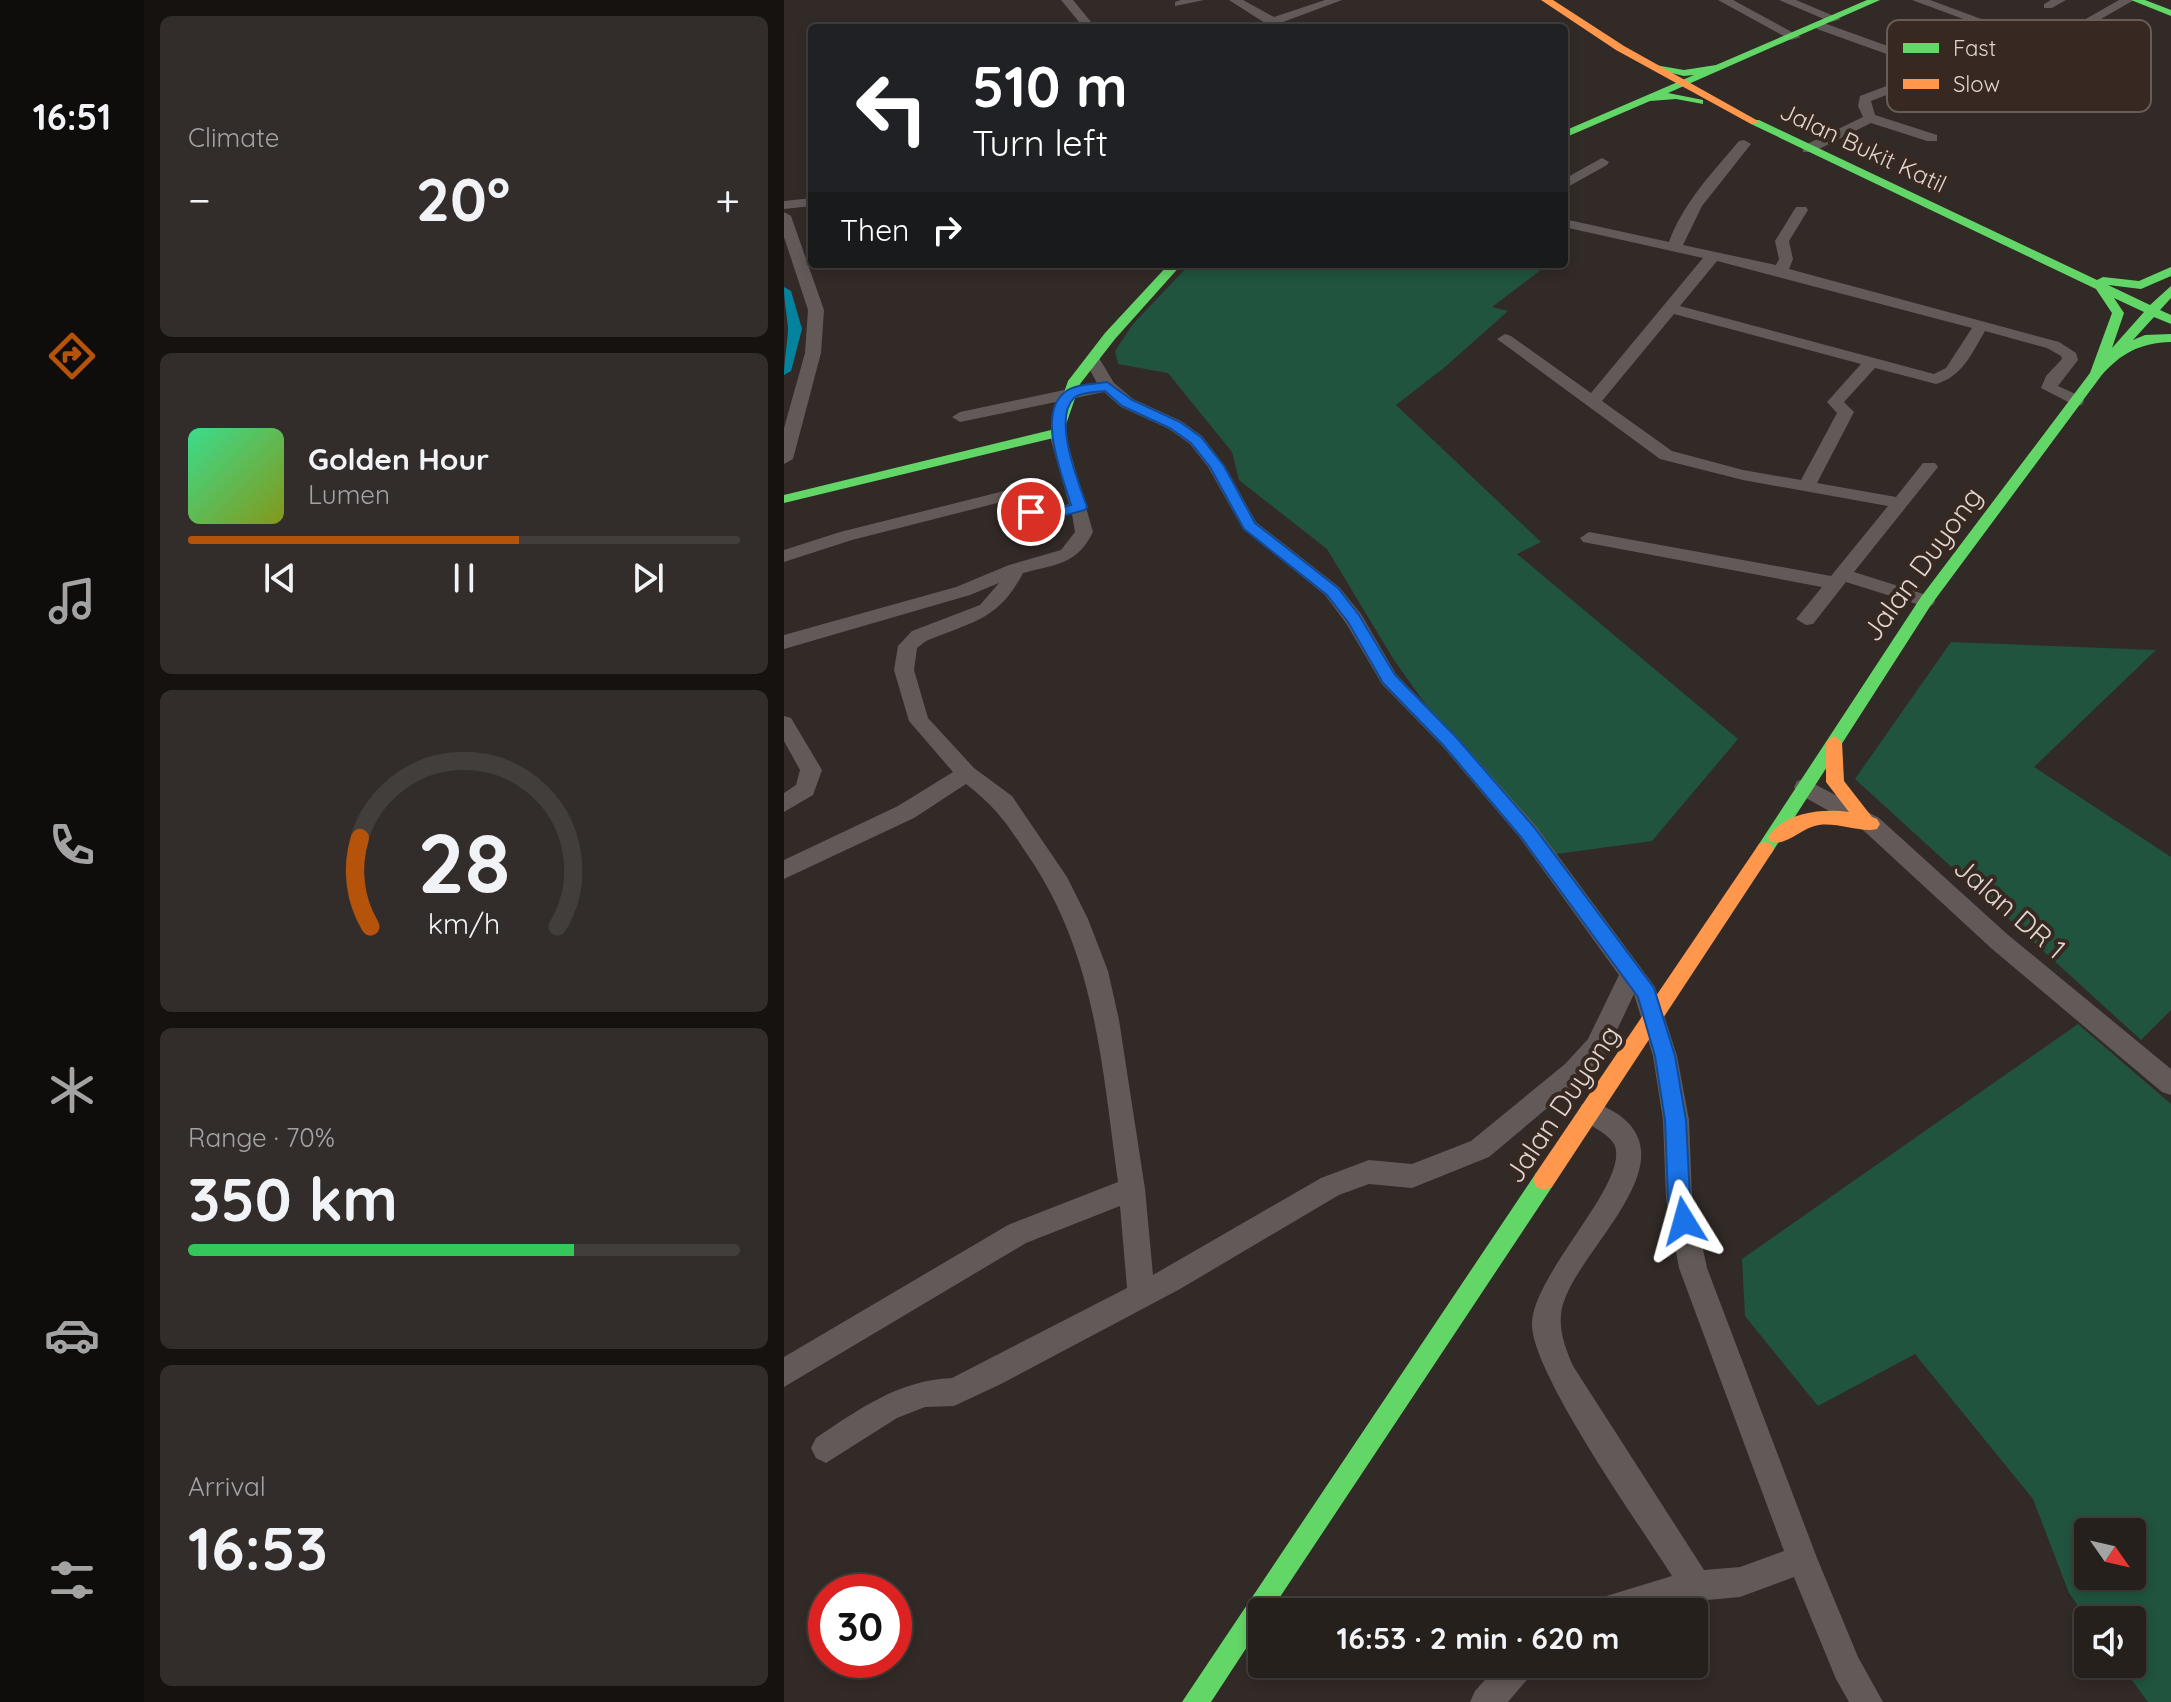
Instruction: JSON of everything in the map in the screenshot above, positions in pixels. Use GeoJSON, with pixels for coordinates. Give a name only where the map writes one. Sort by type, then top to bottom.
{"type":"FeatureCollection","features":[{"type":"Feature","properties":{"kind":"main road","name":"Jalan Bukit Katil"},"geometry":{"type":"LineString","coordinates":[[1548,0],[1637,59],[1747,120],[2171,320]]}},
{"type":"Feature","properties":{"kind":"main road"},"geometry":{"type":"LineString","coordinates":[[2136,0],[2171,13]]}},
{"type":"Feature","properties":{"kind":"main road"},"geometry":{"type":"LineString","coordinates":[[1568,133],[1677,83],[1795,37],[1869,1]]}},
{"type":"Feature","properties":{"kind":"main road"},"geometry":{"type":"LineString","coordinates":[[1637,59],[1671,71],[1695,72],[1719,68]]}},
{"type":"Feature","properties":{"kind":"main road"},"geometry":{"type":"LineString","coordinates":[[1637,59],[1654,77],[1653,87],[1645,98]]}},
{"type":"Feature","properties":{"kind":"main road"},"geometry":{"type":"LineString","coordinates":[[1719,68],[1706,80],[1707,92],[1747,120]]}},
{"type":"Feature","properties":{"kind":"main road"},"geometry":{"type":"LineString","coordinates":[[1645,98],[1689,98],[1747,120]]}},
{"type":"Feature","properties":{"kind":"main road"},"geometry":{"type":"LineString","coordinates":[[2043,259],[2103,281],[2126,285],[2153,282],[2171,271]]}},
{"type":"Feature","properties":{"kind":"main road"},"geometry":{"type":"LineString","coordinates":[[784,499],[1057,433],[1073,384],[1128,315],[1172,268]]}},
{"type":"Feature","properties":{"kind":"main road"},"geometry":{"type":"LineString","coordinates":[[2096,373],[2118,313],[2101,287]]}},
{"type":"Feature","properties":{"kind":"main road","name":"Jalan Duyong"},"geometry":{"type":"LineString","coordinates":[[1195,1702],[1655,1016],[1926,601],[2096,373],[2171,290]]}},
{"type":"Feature","properties":{"kind":"main road"},"geometry":{"type":"LineString","coordinates":[[2112,355],[2145,339],[2171,338]]}},
{"type":"Feature","properties":{"kind":"main road"},"geometry":{"type":"LineString","coordinates":[[1834,742],[1835,782],[1867,820]]}},
{"type":"Feature","properties":{"kind":"main road"},"geometry":{"type":"LineString","coordinates":[[1765,850],[1782,832],[1816,816],[1867,820]]}},
{"type":"Feature","properties":{"kind":"street"},"geometry":{"type":"LineString","coordinates":[[1067,0],[1087,24]]}},
{"type":"Feature","properties":{"kind":"street"},"geometry":{"type":"LineString","coordinates":[[1179,4],[1198,0]]}},
{"type":"Feature","properties":{"kind":"street"},"geometry":{"type":"LineString","coordinates":[[1235,0],[1276,24]]}},
{"type":"Feature","properties":{"kind":"street"},"geometry":{"type":"LineString","coordinates":[[1272,22],[1336,0]]}},
{"type":"Feature","properties":{"kind":"street"},"geometry":{"type":"LineString","coordinates":[[1724,0],[1795,37]]}},
{"type":"Feature","properties":{"kind":"street"},"geometry":{"type":"LineString","coordinates":[[1785,0],[1887,47]]}},
{"type":"Feature","properties":{"kind":"street"},"geometry":{"type":"LineString","coordinates":[[1918,0],[1978,20]]}},
{"type":"Feature","properties":{"kind":"street"},"geometry":{"type":"LineString","coordinates":[[2090,20],[2128,0]]}},
{"type":"Feature","properties":{"kind":"street"},"geometry":{"type":"LineString","coordinates":[[1870,118],[1864,106],[1865,99],[1887,90]]}},
{"type":"Feature","properties":{"kind":"street"},"geometry":{"type":"LineString","coordinates":[[1808,149],[1870,118],[1932,138]]}},
{"type":"Feature","properties":{"kind":"street"},"geometry":{"type":"LineString","coordinates":[[1675,247],[1678,234],[1702,195],[1744,144]]}},
{"type":"Feature","properties":{"kind":"street"},"geometry":{"type":"LineString","coordinates":[[1568,183],[1602,162]]}},
{"type":"Feature","properties":{"kind":"street"},"geometry":{"type":"LineString","coordinates":[[784,205],[808,202]]}},
{"type":"Feature","properties":{"kind":"street"},"geometry":{"type":"LineString","coordinates":[[1781,271],[1786,259],[1782,241],[1801,210]]}},
{"type":"Feature","properties":{"kind":"street"},"geometry":{"type":"LineString","coordinates":[[784,216],[816,310],[817,325],[813,353],[784,459]]}},
{"type":"Feature","properties":{"kind":"street"},"geometry":{"type":"LineString","coordinates":[[1568,224],[1781,271],[2053,345],[2068,353],[2070,360],[2052,379],[2049,388],[2076,401]]}},
{"type":"Feature","properties":{"kind":"street"},"geometry":{"type":"LineString","coordinates":[[789,234],[808,233]]}},
{"type":"Feature","properties":{"kind":"street"},"geometry":{"type":"LineString","coordinates":[[1593,402],[1713,256]]}},
{"type":"Feature","properties":{"kind":"street"},"geometry":{"type":"LineString","coordinates":[[1671,308],[1924,378],[1944,376],[1952,371],[1981,326]]}},
{"type":"Feature","properties":{"kind":"street"},"geometry":{"type":"LineString","coordinates":[[1505,339],[1666,455],[1743,475],[1901,503]]}},
{"type":"Feature","properties":{"kind":"street"},"geometry":{"type":"LineString","coordinates":[[1093,361],[1107,386],[1127,403],[1175,425],[1196,440],[1216,466],[1249,525],[1332,591],[1354,619],[1389,679],[1450,742],[1528,832],[1647,994],[1655,1016],[1676,1120],[1679,1198],[1693,1268],[1802,1559],[1847,1668],[1867,1702]]}},
{"type":"Feature","properties":{"kind":"street"},"geometry":{"type":"LineString","coordinates":[[1807,486],[1846,412],[1835,402],[1870,363]]}},
{"type":"Feature","properties":{"kind":"street"},"geometry":{"type":"LineString","coordinates":[[960,417],[1107,386]]}},
{"type":"Feature","properties":{"kind":"street"},"geometry":{"type":"LineString","coordinates":[[784,642],[963,591],[1016,569],[1068,554],[1077,546],[1084,532],[1057,433]]}},
{"type":"Feature","properties":{"kind":"street"},"geometry":{"type":"LineString","coordinates":[[1806,619],[1929,467]]}},
{"type":"Feature","properties":{"kind":"street"},"geometry":{"type":"LineString","coordinates":[[784,556],[846,536],[1016,493],[1024,498],[1031,512],[1040,517],[1079,507]]}},
{"type":"Feature","properties":{"kind":"street"},"geometry":{"type":"LineString","coordinates":[[1589,538],[1838,579],[1926,601]]}},
{"type":"Feature","properties":{"kind":"street"},"geometry":{"type":"LineString","coordinates":[[1016,569],[1005,590],[987,609],[919,636],[908,646],[904,670],[919,721],[967,773],[1004,802],[1059,883],[1077,919],[1096,971],[1107,1020],[1132,1189],[1141,1293]]}},
{"type":"Feature","properties":{"kind":"street"},"geometry":{"type":"LineString","coordinates":[[784,723],[811,770],[805,789],[784,804]]}},
{"type":"Feature","properties":{"kind":"street"},"geometry":{"type":"LineString","coordinates":[[784,870],[906,812],[967,773]]}},
{"type":"Feature","properties":{"kind":"street","name":"Jalan DR 1"},"geometry":{"type":"LineString","coordinates":[[1805,787],[1867,820],[1999,941],[2171,1084]]}},
{"type":"Feature","properties":{"kind":"street"},"geometry":{"type":"LineString","coordinates":[[826,1448],[888,1407],[925,1393],[954,1392],[1170,1280],[1330,1186],[1369,1172],[1412,1176],[1480,1149],[1574,1071],[1597,1046],[1632,973]]}},
{"type":"Feature","properties":{"kind":"street"},"geometry":{"type":"LineString","coordinates":[[1591,1112],[1625,1138],[1630,1159],[1623,1183],[1558,1280],[1549,1300],[1546,1321],[1551,1345],[1562,1375],[1696,1586]]}},
{"type":"Feature","properties":{"kind":"street"},"geometry":{"type":"LineString","coordinates":[[784,1373],[1017,1234],[1132,1189]]}},
{"type":"Feature","properties":{"kind":"street"},"geometry":{"type":"LineString","coordinates":[[1642,1598],[1696,1586],[1740,1582],[1802,1559]]}},
{"type":"Feature","properties":{"kind":"street"},"geometry":{"type":"LineString","coordinates":[[1486,1702],[1507,1678]]}},
{"type":"Feature","properties":{"kind":"green space"},"geometry":{"type":"Polygon","coordinates":[[[1186,268],[1544,268],[1492,307],[1508,311],[1396,405],[1541,542],[1517,554],[1738,739],[1652,841],[1549,855],[1421,698],[1394,660],[1327,549],[1239,480],[1232,452],[1168,373],[1118,364],[1115,351],[1133,324],[1186,268]]]}},
{"type":"Feature","properties":{"kind":"green space"},"geometry":{"type":"Polygon","coordinates":[[[1951,642],[2156,650],[2034,767],[2171,857],[2171,1010],[2141,1040],[1855,779],[1951,642]]]}},
{"type":"Feature","properties":{"kind":"green space"},"geometry":{"type":"Polygon","coordinates":[[[2078,1024],[2171,1104],[2171,1702],[2148,1702],[2130,1678],[2146,1678],[2146,1606],[2078,1606],[2069,1593],[2033,1499],[1915,1354],[1818,1406],[1745,1316],[1742,1259],[2078,1024]]]}},
{"type":"Feature","properties":{"kind":"waterway"},"geometry":{"type":"LineString","coordinates":[[784,291],[795,329],[784,371]]}},
{"type":"Feature","properties":{"kind":"traffic: fast"},"geometry":{"type":"LineString","coordinates":[[1568,133],[1875,0]]}},
{"type":"Feature","properties":{"kind":"traffic: fast"},"geometry":{"type":"LineString","coordinates":[[2136,0],[2171,13]]}},
{"type":"Feature","properties":{"kind":"traffic: fast"},"geometry":{"type":"LineString","coordinates":[[1659,67],[1684,73],[1719,68]]}},
{"type":"Feature","properties":{"kind":"traffic: fast"},"geometry":{"type":"LineString","coordinates":[[1645,98],[1676,96],[1699,102]]}},
{"type":"Feature","properties":{"kind":"traffic: fast"},"geometry":{"type":"LineString","coordinates":[[1755,122],[2171,320]]}},
{"type":"Feature","properties":{"kind":"traffic: fast"},"geometry":{"type":"LineString","coordinates":[[784,499],[1057,433],[1073,384],[1110,336],[1172,268]]}},
{"type":"Feature","properties":{"kind":"traffic: fast"},"geometry":{"type":"LineString","coordinates":[[2103,281],[2141,285],[2171,271]]}},
{"type":"Feature","properties":{"kind":"traffic: fast"},"geometry":{"type":"LineString","coordinates":[[2096,373],[2118,313],[2101,287]]}},
{"type":"Feature","properties":{"kind":"traffic: fast"},"geometry":{"type":"LineString","coordinates":[[1765,849],[1926,601],[2096,373],[2171,290]]}},
{"type":"Feature","properties":{"kind":"traffic: fast"},"geometry":{"type":"LineString","coordinates":[[2112,355],[2145,339],[2171,338]]}},
{"type":"Feature","properties":{"kind":"traffic: fast"},"geometry":{"type":"LineString","coordinates":[[1195,1702],[1544,1180]]}},
{"type":"Feature","properties":{"kind":"traffic: slow"},"geometry":{"type":"LineString","coordinates":[[1546,0],[1620,48],[1755,122]]}},
{"type":"Feature","properties":{"kind":"traffic: slow"},"geometry":{"type":"LineString","coordinates":[[1834,742],[1835,782],[1863,817]]}},
{"type":"Feature","properties":{"kind":"traffic: slow"},"geometry":{"type":"LineString","coordinates":[[1777,837],[1799,823],[1822,817],[1846,818],[1871,824]]}},
{"type":"Feature","properties":{"kind":"traffic: slow"},"geometry":{"type":"LineString","coordinates":[[1544,1180],[1765,849]]}},
{"type":"Feature","properties":{"kind":"route"},"geometry":{"type":"LineString","coordinates":[[1031,512],[1040,517],[1079,507],[1057,433],[1069,395],[1107,386],[1127,403],[1175,425],[1196,440],[1216,466],[1249,525],[1264,540],[1332,591],[1354,619],[1389,679],[1450,742],[1528,832],[1647,994],[1665,1056],[1676,1120],[1679,1198],[1684,1221]]}}]}
